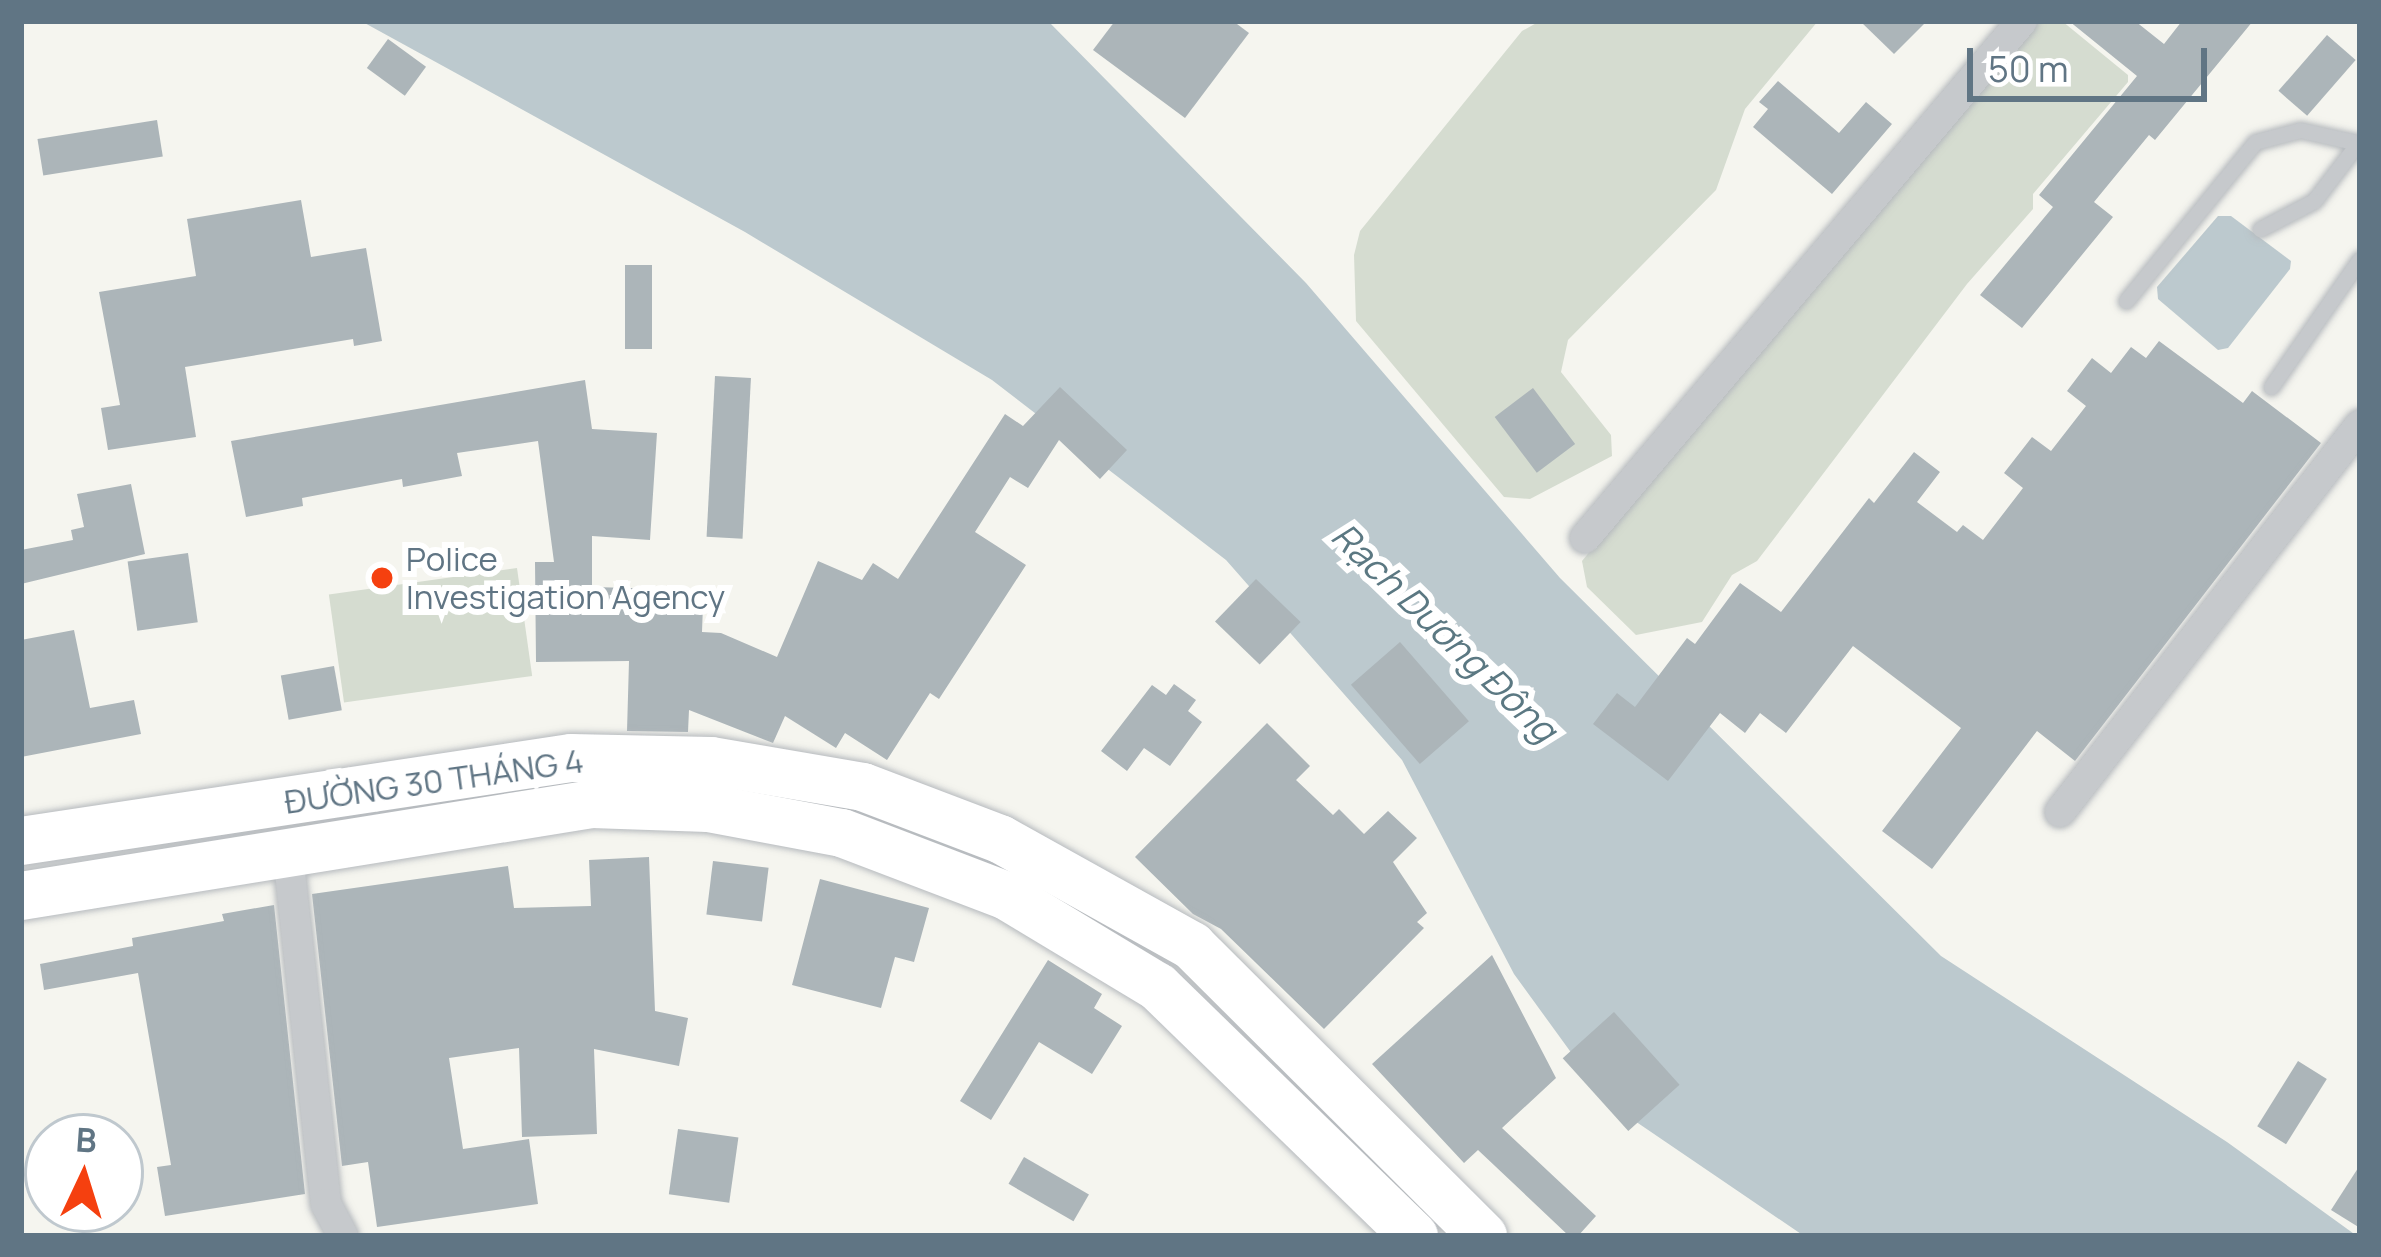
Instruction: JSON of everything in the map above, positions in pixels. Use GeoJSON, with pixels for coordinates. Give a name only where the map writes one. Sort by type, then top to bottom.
{"type":"FeatureCollection","features":[{"type":"Feature","properties":{"kind":"main road","name":"ĐƯỜNG 30 THÁNG 4"},"geometry":{"type":"LineString","coordinates":[[21,841],[590,781],[711,761],[863,787],[1000,838],[1192,946],[1483,1236]]}},
{"type":"Feature","properties":{"kind":"main road","name":"ĐƯỜNG 30 THÁNG 4"},"geometry":{"type":"LineString","coordinates":[[21,896],[288,854],[590,781],[842,833],[1007,896],[1158,988],[1414,1236]]}},
{"type":"Feature","properties":{"kind":"main road"},"geometry":{"type":"LineString","coordinates":[[1158,988],[1192,946]]}},
{"type":"Feature","properties":{"kind":"street"},"geometry":{"type":"LineString","coordinates":[[1585,538],[2022,21]]}},
{"type":"Feature","properties":{"kind":"street"},"geometry":{"type":"LineString","coordinates":[[2060,812],[2360,425]]}},
{"type":"Feature","properties":{"kind":"street"},"geometry":{"type":"LineString","coordinates":[[288,854],[326,1204],[343,1236]]}},
{"type":"Feature","properties":{"kind":"lane"},"geometry":{"type":"LineString","coordinates":[[2126,302],[2255,142],[2300,130],[2360,143],[2314,201],[2260,229]]}},
{"type":"Feature","properties":{"kind":"lane"},"geometry":{"type":"LineString","coordinates":[[2271,387],[2360,260]]}},
{"type":"Feature","properties":{"kind":"shaded area"},"geometry":{"type":"Polygon","coordinates":[[[1540,21],[1818,21],[1745,109],[1716,190],[1568,340],[1561,372],[1611,435],[1612,456],[1530,499],[1504,497],[1356,321],[1354,255],[1360,231],[1522,31],[1540,21]]]}},
{"type":"Feature","properties":{"kind":"shaded area"},"geometry":{"type":"Polygon","coordinates":[[[2028,21],[2062,21],[2128,75],[2128,82],[2033,194],[2033,209],[1967,284],[1757,561],[1732,575],[1702,622],[1636,635],[1587,587],[1582,561],[2028,21]]]}},
{"type":"Feature","properties":{"kind":"shaded area"},"geometry":{"type":"Polygon","coordinates":[[[517,568],[532,676],[344,702],[329,594],[517,568]]]}},
{"type":"Feature","properties":{"kind":"water","name":"Rạch Dương Đông"},"geometry":{"type":"Polygon","coordinates":[[[361,21],[1048,21],[1306,283],[1560,578],[1941,956],[2227,1142],[2357,1236],[1804,1236],[1607,1102],[1514,974],[1402,760],[1226,560],[992,380],[745,232],[361,21]]]}},
{"type":"Feature","properties":{"kind":"water"},"geometry":{"type":"Polygon","coordinates":[[[2218,216],[2231,216],[2291,261],[2290,269],[2228,348],[2218,350],[2158,299],[2157,287],[2218,216]]]}},
{"type":"Feature","properties":{"kind":"building"},"geometry":{"type":"Polygon","coordinates":[[[1115,21],[1233,21],[1249,33],[1185,118],[1093,50],[1115,21]]]}},
{"type":"Feature","properties":{"kind":"building"},"geometry":{"type":"Polygon","coordinates":[[[1860,21],[1927,21],[1894,54],[1860,21]]]}},
{"type":"Feature","properties":{"kind":"building"},"geometry":{"type":"Polygon","coordinates":[[[2069,21],[2135,21],[2164,44],[2182,21],[2253,21],[2155,140],[2149,135],[2094,202],[2113,217],[2022,328],[1980,295],[2053,207],[2039,195],[2137,76],[2069,21]]]}},
{"type":"Feature","properties":{"kind":"building"},"geometry":{"type":"Polygon","coordinates":[[[2327,35],[2356,60],[2307,116],[2278,91],[2327,35]]]}},
{"type":"Feature","properties":{"kind":"building"},"geometry":{"type":"Polygon","coordinates":[[[388,39],[426,67],[405,96],[367,68],[388,39]]]}},
{"type":"Feature","properties":{"kind":"building"},"geometry":{"type":"Polygon","coordinates":[[[1778,81],[1839,133],[1866,102],[1892,124],[1832,194],[1753,127],[1768,109],[1759,102],[1778,81]]]}},
{"type":"Feature","properties":{"kind":"building"},"geometry":{"type":"Polygon","coordinates":[[[157,120],[163,157],[43,175],[37,139],[157,120]]]}},
{"type":"Feature","properties":{"kind":"building"},"geometry":{"type":"Polygon","coordinates":[[[301,200],[311,257],[366,248],[382,341],[354,346],[353,339],[185,367],[196,437],[108,450],[101,408],[120,405],[99,292],[196,276],[187,219],[301,200]]]}},
{"type":"Feature","properties":{"kind":"building"},"geometry":{"type":"Polygon","coordinates":[[[625,265],[652,265],[652,349],[625,349],[625,265]]]}},
{"type":"Feature","properties":{"kind":"building"},"geometry":{"type":"Polygon","coordinates":[[[2159,341],[2243,403],[2252,391],[2321,443],[2075,761],[2037,731],[1932,869],[1882,831],[1961,728],[1853,646],[1786,733],[1760,713],[1745,733],[1720,713],[1668,781],[1593,724],[1617,693],[1635,707],[1687,638],[1695,644],[1740,583],[1781,612],[1869,498],[1874,503],[1914,452],[1940,472],[1917,502],[1957,532],[1963,525],[1983,540],[2023,488],[2004,473],[2032,437],[2051,451],[2086,406],[2067,391],[2092,358],[2111,373],[2131,347],[2146,358],[2159,341]]]}},
{"type":"Feature","properties":{"kind":"building"},"geometry":{"type":"Polygon","coordinates":[[[715,376],[751,378],[743,539],[707,537],[715,376]]]}},
{"type":"Feature","properties":{"kind":"building"},"geometry":{"type":"Polygon","coordinates":[[[585,380],[592,429],[657,433],[650,540],[592,536],[592,587],[670,589],[670,604],[703,605],[702,632],[721,633],[777,657],[818,561],[862,580],[873,563],[898,579],[1005,414],[1023,426],[1060,387],[1127,450],[1100,479],[1059,440],[1028,488],[1010,477],[975,532],[1026,565],[939,699],[930,693],[887,760],[845,733],[836,748],[785,716],[773,743],[689,710],[688,732],[627,731],[629,661],[536,662],[535,562],[554,562],[538,441],[457,453],[462,476],[403,487],[402,479],[302,498],[303,506],[246,517],[231,441],[585,380]]]}},
{"type":"Feature","properties":{"kind":"building"},"geometry":{"type":"Polygon","coordinates":[[[1533,388],[1575,444],[1537,473],[1495,417],[1533,388]]]}},
{"type":"Feature","properties":{"kind":"building"},"geometry":{"type":"Polygon","coordinates":[[[131,484],[145,554],[21,584],[21,550],[73,540],[71,530],[84,527],[77,494],[131,484]]]}},
{"type":"Feature","properties":{"kind":"building"},"geometry":{"type":"Polygon","coordinates":[[[188,553],[198,622],[137,631],[128,561],[188,553]]]}},
{"type":"Feature","properties":{"kind":"building"},"geometry":{"type":"Polygon","coordinates":[[[1256,579],[1301,622],[1260,665],[1215,621],[1256,579]]]}},
{"type":"Feature","properties":{"kind":"building"},"geometry":{"type":"Polygon","coordinates":[[[74,630],[90,708],[134,700],[141,734],[21,757],[21,640],[74,630]]]}},
{"type":"Feature","properties":{"kind":"building"},"geometry":{"type":"Polygon","coordinates":[[[1400,642],[1469,721],[1420,764],[1351,685],[1400,642]]]}},
{"type":"Feature","properties":{"kind":"building"},"geometry":{"type":"Polygon","coordinates":[[[334,666],[342,710],[289,720],[281,675],[334,666]]]}},
{"type":"Feature","properties":{"kind":"building"},"geometry":{"type":"Polygon","coordinates":[[[1174,684],[1196,700],[1188,711],[1202,722],[1170,766],[1144,748],[1127,771],[1101,751],[1152,685],[1166,695],[1174,684]]]}},
{"type":"Feature","properties":{"kind":"building"},"geometry":{"type":"Polygon","coordinates":[[[1267,723],[1310,766],[1296,780],[1333,815],[1339,809],[1364,834],[1388,811],[1417,838],[1393,862],[1427,913],[1417,922],[1424,928],[1324,1029],[1221,929],[1193,914],[1135,857],[1267,723]]]}},
{"type":"Feature","properties":{"kind":"building"},"geometry":{"type":"Polygon","coordinates":[[[649,857],[655,1011],[688,1018],[679,1066],[594,1049],[597,1134],[522,1137],[519,1048],[449,1058],[463,1149],[529,1139],[538,1204],[377,1227],[368,1162],[342,1166],[312,894],[508,866],[514,908],[591,906],[589,860],[649,857]]]}},
{"type":"Feature","properties":{"kind":"building"},"geometry":{"type":"Polygon","coordinates":[[[713,861],[769,868],[762,921],[706,915],[713,861]]]}},
{"type":"Feature","properties":{"kind":"building"},"geometry":{"type":"Polygon","coordinates":[[[820,879],[929,908],[914,962],[895,957],[881,1008],[792,985],[820,879]]]}},
{"type":"Feature","properties":{"kind":"building"},"geometry":{"type":"Polygon","coordinates":[[[274,905],[305,1194],[165,1216],[157,1167],[171,1165],[138,973],[44,990],[40,964],[133,946],[132,938],[224,921],[222,914],[274,905]]]}},
{"type":"Feature","properties":{"kind":"building"},"geometry":{"type":"Polygon","coordinates":[[[1492,955],[1556,1078],[1502,1128],[1596,1216],[1578,1236],[1569,1236],[1478,1150],[1464,1163],[1372,1064],[1492,955]]]}},
{"type":"Feature","properties":{"kind":"building"},"geometry":{"type":"Polygon","coordinates":[[[1048,960],[1102,994],[1094,1008],[1122,1026],[1092,1074],[1039,1042],[991,1120],[960,1101],[1048,960]]]}},
{"type":"Feature","properties":{"kind":"building"},"geometry":{"type":"Polygon","coordinates":[[[1614,1012],[1680,1085],[1628,1131],[1563,1058],[1614,1012]]]}},
{"type":"Feature","properties":{"kind":"building"},"geometry":{"type":"Polygon","coordinates":[[[2298,1061],[2327,1079],[2286,1144],[2257,1126],[2298,1061]]]}},
{"type":"Feature","properties":{"kind":"building"},"geometry":{"type":"Polygon","coordinates":[[[678,1129],[738,1137],[729,1203],[669,1194],[678,1129]]]}},
{"type":"Feature","properties":{"kind":"building"},"geometry":{"type":"Polygon","coordinates":[[[1024,1157],[1089,1194],[1073,1221],[1008,1184],[1024,1157]]]}},
{"type":"Feature","properties":{"kind":"building"},"geometry":{"type":"Polygon","coordinates":[[[2360,1165],[2360,1228],[2331,1210],[2360,1165]]]}},
{"type":"Feature","properties":{"kind":"place","name":"Police Investigation Agency"},"geometry":{"type":"Point","coordinates":[382,578]}}]}
